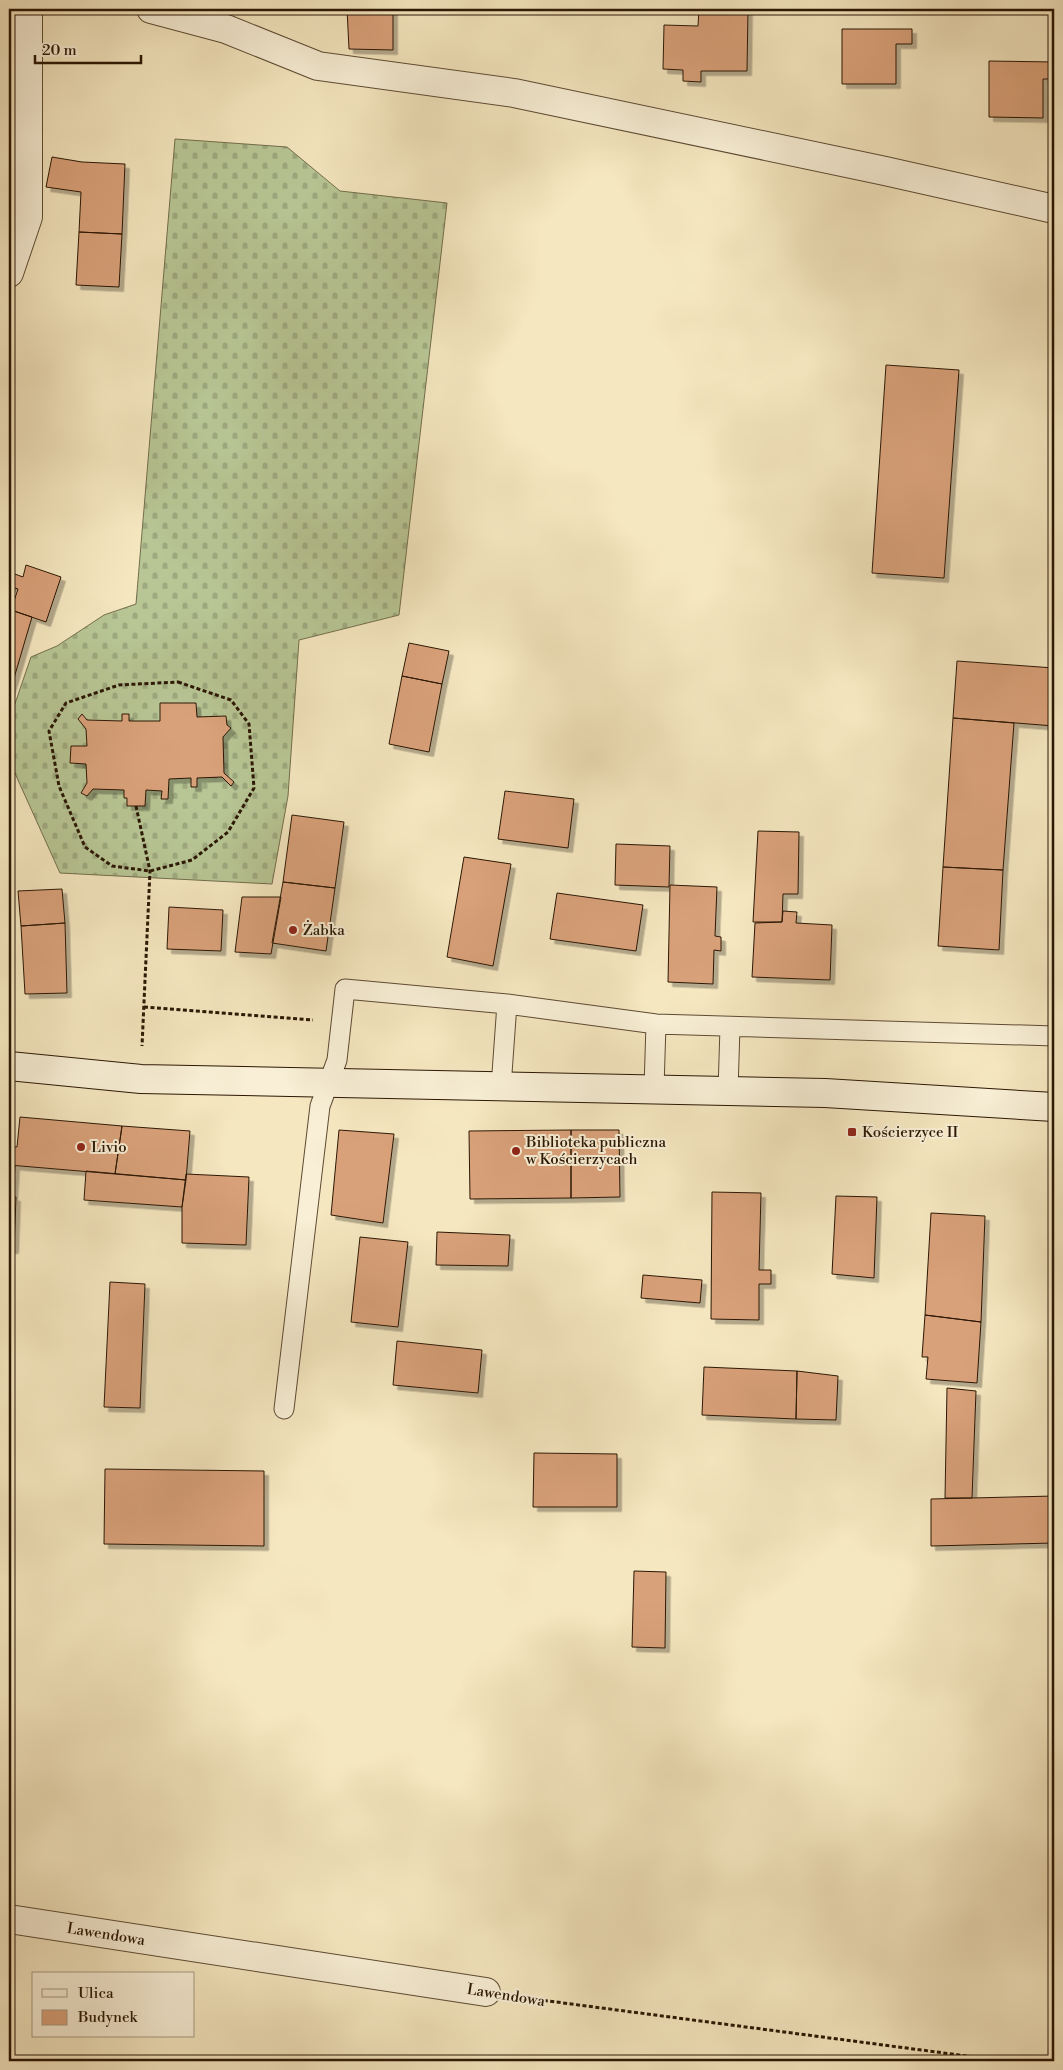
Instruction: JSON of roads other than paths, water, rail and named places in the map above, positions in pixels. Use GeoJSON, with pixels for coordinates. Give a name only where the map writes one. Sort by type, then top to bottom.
{"type":"FeatureCollection","features":[{"type":"Feature","properties":{"kind":"street"},"geometry":{"type":"LineString","coordinates":[[9,273],[28,216],[28,9]]}},
{"type":"Feature","properties":{"kind":"street"},"geometry":{"type":"LineString","coordinates":[[151,9],[226,29],[318,66],[514,94],[875,168],[1054,209]]}},
{"type":"Feature","properties":{"kind":"street"},"geometry":{"type":"LineString","coordinates":[[9,1066],[141,1079],[825,1093],[1054,1107]]}},
{"type":"Feature","properties":{"kind":"street","name":"Lawendowa"},"geometry":{"type":"LineString","coordinates":[[9,1919],[486,1992]]}},
{"type":"Feature","properties":{"kind":"lane"},"geometry":{"type":"LineString","coordinates":[[284,1409],[320,1106],[337,1060],[345,989],[507,1004],[656,1024],[1054,1036]]}},
{"type":"Feature","properties":{"kind":"lane"},"geometry":{"type":"LineString","coordinates":[[501,1086],[507,1004]]}},
{"type":"Feature","properties":{"kind":"lane"},"geometry":{"type":"LineString","coordinates":[[654,1088],[656,1024]]}},
{"type":"Feature","properties":{"kind":"lane"},"geometry":{"type":"LineString","coordinates":[[728,1091],[730,1027]]}},
{"type":"Feature","properties":{"kind":"place","name":"Żabka"},"geometry":{"type":"Point","coordinates":[293,930]}},
{"type":"Feature","properties":{"kind":"place","name":"Kościerzyce II"},"geometry":{"type":"Point","coordinates":[852,1132]}},
{"type":"Feature","properties":{"kind":"place","name":"Livio"},"geometry":{"type":"Point","coordinates":[81,1147]}},
{"type":"Feature","properties":{"kind":"place","name":"Biblioteka publiczna w Kościerzycach"},"geometry":{"type":"Point","coordinates":[516,1151]}}]}
